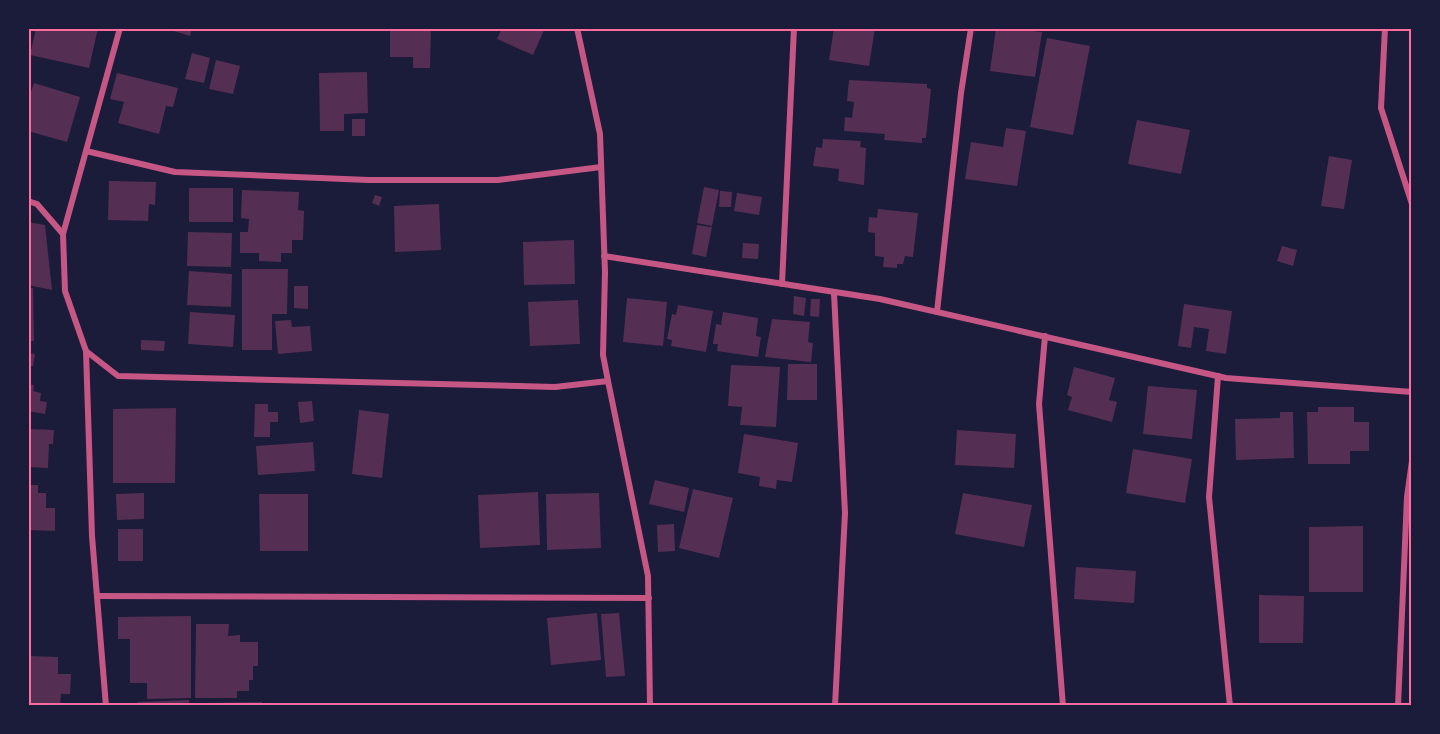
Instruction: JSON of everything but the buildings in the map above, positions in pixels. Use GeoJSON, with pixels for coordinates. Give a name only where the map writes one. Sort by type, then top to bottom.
{"type":"FeatureCollection","features":[{"type":"Feature","properties":{"kind":"street"},"geometry":{"type":"LineString","coordinates":[[577,28],[600,134],[604,256],[603,355],[648,576],[650,705]]}},
{"type":"Feature","properties":{"kind":"street"},"geometry":{"type":"LineString","coordinates":[[783,284],[794,28]]}},
{"type":"Feature","properties":{"kind":"street"},"geometry":{"type":"LineString","coordinates":[[937,312],[961,93],[971,28]]}},
{"type":"Feature","properties":{"kind":"street"},"geometry":{"type":"LineString","coordinates":[[1384,28],[1381,108],[1412,204]]}},
{"type":"Feature","properties":{"kind":"street"},"geometry":{"type":"LineString","coordinates":[[106,705],[92,536],[86,351],[65,291],[63,234],[118,29]]}},
{"type":"Feature","properties":{"kind":"street"},"geometry":{"type":"LineString","coordinates":[[86,151],[175,172],[368,180],[498,180],[601,166]]}},
{"type":"Feature","properties":{"kind":"street"},"geometry":{"type":"LineString","coordinates":[[28,201],[36,204],[63,234]]}},
{"type":"Feature","properties":{"kind":"street"},"geometry":{"type":"LineString","coordinates":[[604,256],[834,292],[937,312],[1218,376],[1412,392]]}},
{"type":"Feature","properties":{"kind":"street"},"geometry":{"type":"LineString","coordinates":[[834,292],[845,513],[835,705]]}},
{"type":"Feature","properties":{"kind":"street"},"geometry":{"type":"LineString","coordinates":[[1045,336],[1039,404],[1063,705]]}},
{"type":"Feature","properties":{"kind":"street"},"geometry":{"type":"LineString","coordinates":[[86,351],[118,376],[555,387],[608,381]]}},
{"type":"Feature","properties":{"kind":"street"},"geometry":{"type":"LineString","coordinates":[[1218,376],[1209,497],[1230,705]]}},
{"type":"Feature","properties":{"kind":"street"},"geometry":{"type":"LineString","coordinates":[[1398,705],[1407,497],[1412,461]]}},
{"type":"Feature","properties":{"kind":"street"},"geometry":{"type":"LineString","coordinates":[[97,596],[649,598]]}}]}
